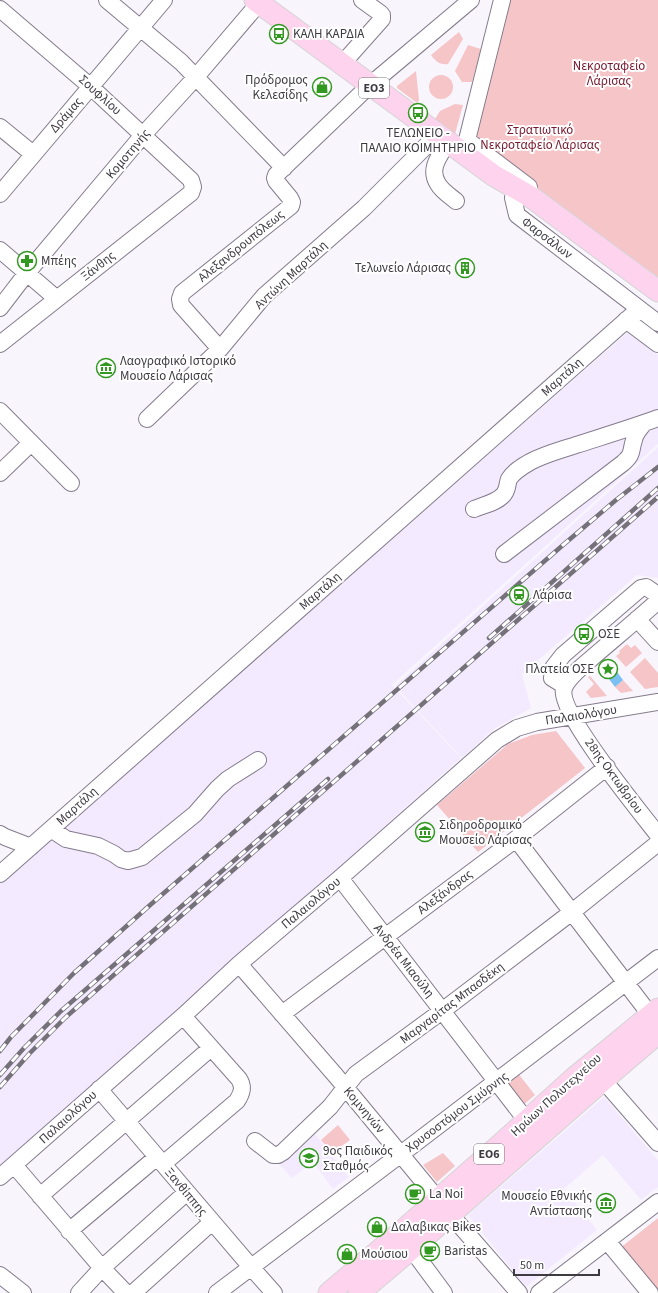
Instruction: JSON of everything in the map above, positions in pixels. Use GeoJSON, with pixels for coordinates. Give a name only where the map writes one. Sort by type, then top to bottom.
{"type":"FeatureCollection","features":[{"type":"Feature","properties":{"kind":"main road","name":"ΕΟ3"},"geometry":{"type":"LineString","coordinates":[[257,2],[370,85],[456,143],[517,194]]}},
{"type":"Feature","properties":{"kind":"main road","name":"Φαρσάλων"},"geometry":{"type":"LineString","coordinates":[[517,194],[658,291]]}},
{"type":"Feature","properties":{"kind":"main road","name":"Φαρσάλων"},"geometry":{"type":"LineString","coordinates":[[517,194],[649,307]]}},
{"type":"Feature","properties":{"kind":"main road","name":"Ηρώων Πολυτεχνείου"},"geometry":{"type":"LineString","coordinates":[[360,1293],[406,1241],[444,1207],[603,1080],[656,1026]]}},
{"type":"Feature","properties":{"kind":"main road","name":"Ηρώων Πολυτεχνείου"},"geometry":{"type":"LineString","coordinates":[[444,1207],[526,1120],[584,1069],[656,1026]]}},
{"type":"Feature","properties":{"kind":"main road","name":"Ηρώων Πολυτεχνείου"},"geometry":{"type":"LineString","coordinates":[[329,1293],[406,1241]]}},
{"type":"Feature","properties":{"kind":"street"},"geometry":{"type":"LineString","coordinates":[[0,6],[5,0]]}},
{"type":"Feature","properties":{"kind":"street"},"geometry":{"type":"LineString","coordinates":[[107,0],[181,62],[284,168]]}},
{"type":"Feature","properties":{"kind":"street","name":"Δράμας"},"geometry":{"type":"LineString","coordinates":[[0,194],[164,0]]}},
{"type":"Feature","properties":{"kind":"street"},"geometry":{"type":"LineString","coordinates":[[342,64],[382,19],[382,15],[380,13],[362,0]]}},
{"type":"Feature","properties":{"kind":"street","name":"Αλεξανδρουπόλεως"},"geometry":{"type":"LineString","coordinates":[[220,349],[181,305],[180,299],[182,293],[291,206],[292,202],[290,198],[276,181],[276,174],[370,85],[471,0]]}},
{"type":"Feature","properties":{"kind":"street"},"geometry":{"type":"LineString","coordinates":[[456,201],[438,185],[434,173],[435,162],[456,143],[502,0]]}},
{"type":"Feature","properties":{"kind":"street","name":"Κομοτηνής"},"geometry":{"type":"LineString","coordinates":[[0,308],[26,274],[143,134],[195,78],[257,2]]}},
{"type":"Feature","properties":{"kind":"street","name":"Σουφλίου"},"geometry":{"type":"LineString","coordinates":[[0,9],[143,134],[191,180],[193,186]]}},
{"type":"Feature","properties":{"kind":"street"},"geometry":{"type":"LineString","coordinates":[[0,127],[33,154]]}},
{"type":"Feature","properties":{"kind":"street"},"geometry":{"type":"LineString","coordinates":[[456,143],[538,194],[658,281]]}},
{"type":"Feature","properties":{"kind":"street","name":"Αντώνη Μαρτάλη"},"geometry":{"type":"LineString","coordinates":[[147,419],[220,349],[264,296],[364,208],[456,143]]}},
{"type":"Feature","properties":{"kind":"street","name":"Ξάνθης"},"geometry":{"type":"LineString","coordinates":[[0,344],[191,192],[193,186]]}},
{"type":"Feature","properties":{"kind":"street"},"geometry":{"type":"LineString","coordinates":[[0,250],[26,274],[57,299]]}},
{"type":"Feature","properties":{"kind":"street","name":"Μαρτάλη"},"geometry":{"type":"LineString","coordinates":[[0,874],[626,320],[649,307]]}},
{"type":"Feature","properties":{"kind":"street","name":"Φαρσάλων"},"geometry":{"type":"LineString","coordinates":[[649,307],[658,323]]}},
{"type":"Feature","properties":{"kind":"street"},"geometry":{"type":"LineString","coordinates":[[626,320],[658,343]]}},
{"type":"Feature","properties":{"kind":"street"},"geometry":{"type":"LineString","coordinates":[[0,411],[71,483]]}},
{"type":"Feature","properties":{"kind":"street"},"geometry":{"type":"LineString","coordinates":[[474,509],[502,496],[514,473],[532,461],[651,420]]}},
{"type":"Feature","properties":{"kind":"street"},"geometry":{"type":"LineString","coordinates":[[504,554],[623,463],[631,454],[637,431],[651,420]]}},
{"type":"Feature","properties":{"kind":"street"},"geometry":{"type":"LineString","coordinates":[[0,473],[31,443]]}},
{"type":"Feature","properties":{"kind":"street"},"geometry":{"type":"LineString","coordinates":[[658,595],[646,587],[641,588],[566,652],[556,663],[552,671],[552,678],[565,686],[570,678],[584,665],[658,601]]}},
{"type":"Feature","properties":{"kind":"street"},"geometry":{"type":"LineString","coordinates":[[606,618],[622,631]]}},
{"type":"Feature","properties":{"kind":"street"},"geometry":{"type":"LineString","coordinates":[[637,619],[658,642]]}},
{"type":"Feature","properties":{"kind":"street","name":"28ης Οκτωβρίου"},"geometry":{"type":"LineString","coordinates":[[565,686],[564,693],[572,716],[607,767],[658,835]]}},
{"type":"Feature","properties":{"kind":"street","name":"Παλαιολόγου"},"geometry":{"type":"LineString","coordinates":[[0,1177],[183,1016],[239,964],[340,878],[497,740],[517,728],[537,722],[658,702]]}},
{"type":"Feature","properties":{"kind":"street"},"geometry":{"type":"LineString","coordinates":[[51,829],[66,838],[98,846],[121,859],[128,861],[142,857],[195,814],[228,779],[258,760]]}},
{"type":"Feature","properties":{"kind":"street","name":"Αλεξάνδρας"},"geometry":{"type":"LineString","coordinates":[[282,1014],[516,839],[607,767]]}},
{"type":"Feature","properties":{"kind":"street"},"geometry":{"type":"LineString","coordinates":[[0,834],[31,847]]}},
{"type":"Feature","properties":{"kind":"street"},"geometry":{"type":"LineString","coordinates":[[516,839],[626,982],[656,1026]]}},
{"type":"Feature","properties":{"kind":"street","name":"Μαργαρίτας Μπασδέκη"},"geometry":{"type":"LineString","coordinates":[[255,1141],[274,1156],[283,1152],[330,1107],[356,1074],[572,912],[658,843]]}},
{"type":"Feature","properties":{"kind":"street","name":"Ανδρέα Μιαούλη"},"geometry":{"type":"LineString","coordinates":[[340,878],[526,1120]]}},
{"type":"Feature","properties":{"kind":"street","name":"Χρυσοστόμου Σμύρνης"},"geometry":{"type":"LineString","coordinates":[[217,1293],[497,1082],[658,958]]}},
{"type":"Feature","properties":{"kind":"street","name":"Κομνηνών"},"geometry":{"type":"LineString","coordinates":[[239,964],[345,1087],[444,1207],[519,1293]]}},
{"type":"Feature","properties":{"kind":"street"},"geometry":{"type":"LineString","coordinates":[[69,1231],[237,1101],[242,1093],[242,1085],[239,1079],[183,1016]]}},
{"type":"Feature","properties":{"kind":"street"},"geometry":{"type":"LineString","coordinates":[[40,1196],[211,1048]]}},
{"type":"Feature","properties":{"kind":"street"},"geometry":{"type":"LineString","coordinates":[[603,1080],[658,1143]]}},
{"type":"Feature","properties":{"kind":"street","name":"Ξανθίππης"},"geometry":{"type":"LineString","coordinates":[[99,1090],[274,1293]]}},
{"type":"Feature","properties":{"kind":"street"},"geometry":{"type":"LineString","coordinates":[[14,1165],[69,1231],[126,1293]]}},
{"type":"Feature","properties":{"kind":"street"},"geometry":{"type":"LineString","coordinates":[[79,1293],[102,1268],[187,1192]]}},
{"type":"Feature","properties":{"kind":"street"},"geometry":{"type":"LineString","coordinates":[[539,1293],[658,1202]]}},
{"type":"Feature","properties":{"kind":"street"},"geometry":{"type":"LineString","coordinates":[[133,1293],[212,1222]]}},
{"type":"Feature","properties":{"kind":"street"},"geometry":{"type":"LineString","coordinates":[[406,1241],[444,1293]]}},
{"type":"Feature","properties":{"kind":"street"},"geometry":{"type":"LineString","coordinates":[[607,1241],[650,1293]]}},
{"type":"Feature","properties":{"kind":"street"},"geometry":{"type":"LineString","coordinates":[[0,1275],[23,1293]]}},
{"type":"Feature","properties":{"kind":"shaded area"},"geometry":{"type":"Polygon","coordinates":[[[628,332],[658,355],[658,444],[392,685],[461,758],[0,1169],[0,883],[628,332]]]}},
{"type":"Feature","properties":{"kind":"shaded area"},"geometry":{"type":"Polygon","coordinates":[[[658,447],[658,578],[637,575],[522,674],[531,708],[494,729],[462,758],[395,686],[658,447]]]}},
{"type":"Feature","properties":{"kind":"shaded area"},"geometry":{"type":"Polygon","coordinates":[[[604,1097],[658,1160],[658,1187],[641,1200],[603,1155],[564,1189],[597,1230],[526,1287],[468,1215],[604,1097]]]}},
{"type":"Feature","properties":{"kind":"shaded area","name":"9ος Παιδικός Σταθμός"},"geometry":{"type":"Polygon","coordinates":[[[312,1130],[349,1177],[333,1189],[313,1162],[292,1178],[278,1163],[312,1130]]]}},
{"type":"Feature","properties":{"kind":"green space"},"geometry":{"type":"Polygon","coordinates":[[[509,0],[658,0],[658,277],[542,193],[473,138],[509,0]]]}},
{"type":"Feature","properties":{"kind":"green space"},"geometry":{"type":"Polygon","coordinates":[[[459,32],[463,39],[448,64],[443,64],[436,61],[431,55],[459,32]]]}},
{"type":"Feature","properties":{"kind":"green space"},"geometry":{"type":"Polygon","coordinates":[[[468,45],[481,49],[472,82],[462,82],[455,71],[468,45]]]}},
{"type":"Feature","properties":{"kind":"green space"},"geometry":{"type":"Polygon","coordinates":[[[416,71],[419,100],[417,103],[397,88],[397,86],[416,71]]]}},
{"type":"Feature","properties":{"kind":"green space"},"geometry":{"type":"Polygon","coordinates":[[[441,75],[449,79],[453,87],[449,95],[441,99],[433,95],[429,87],[433,79],[441,75]]]}},
{"type":"Feature","properties":{"kind":"green space"},"geometry":{"type":"Polygon","coordinates":[[[455,104],[463,105],[455,134],[435,119],[440,111],[455,104]]]}},
{"type":"Feature","properties":{"kind":"green space"},"geometry":{"type":"Polygon","coordinates":[[[627,644],[631,648],[635,645],[642,653],[626,667],[616,656],[627,644]]]}},
{"type":"Feature","properties":{"kind":"green space"},"geometry":{"type":"Polygon","coordinates":[[[645,658],[658,673],[658,687],[645,689],[630,672],[645,658]]]}},
{"type":"Feature","properties":{"kind":"green space"},"geometry":{"type":"Polygon","coordinates":[[[590,676],[607,696],[591,698],[586,692],[594,684],[588,677],[590,676]]]}},
{"type":"Feature","properties":{"kind":"green space"},"geometry":{"type":"Polygon","coordinates":[[[623,680],[633,691],[621,693],[615,687],[623,680]]]}},
{"type":"Feature","properties":{"kind":"green space"},"geometry":{"type":"Polygon","coordinates":[[[556,731],[585,768],[478,852],[437,805],[508,744],[532,735],[556,731]]]}},
{"type":"Feature","properties":{"kind":"green space"},"geometry":{"type":"Polygon","coordinates":[[[517,1072],[535,1095],[521,1107],[502,1084],[517,1072]]]}},
{"type":"Feature","properties":{"kind":"green space"},"geometry":{"type":"Polygon","coordinates":[[[338,1125],[350,1140],[332,1153],[321,1140],[338,1125]]]}},
{"type":"Feature","properties":{"kind":"green space"},"geometry":{"type":"Polygon","coordinates":[[[443,1153],[455,1166],[437,1182],[423,1165],[443,1153]]]}},
{"type":"Feature","properties":{"kind":"green space"},"geometry":{"type":"Polygon","coordinates":[[[658,1218],[658,1293],[655,1293],[620,1248],[658,1218]]]}},
{"type":"Feature","properties":{"kind":"water"},"geometry":{"type":"Polygon","coordinates":[[[617,672],[623,680],[615,687],[609,679],[617,672]]]}},
{"type":"Feature","properties":{"kind":"railway"},"geometry":{"type":"LineString","coordinates":[[0,1051],[11,1037],[74,973],[149,906],[563,545],[658,467]]}},
{"type":"Feature","properties":{"kind":"railway"},"geometry":{"type":"LineString","coordinates":[[489,638],[658,488]]}},
{"type":"Feature","properties":{"kind":"railway"},"geometry":{"type":"LineString","coordinates":[[0,1087],[30,1053],[66,1017],[658,497]]}},
{"type":"Feature","properties":{"kind":"railway"},"geometry":{"type":"LineString","coordinates":[[0,1075],[24,1048],[61,1011],[328,779]]}},
{"type":"Feature","properties":{"kind":"place","name":"ΚΑΛΗ ΚΑΡΔΙΑ"},"geometry":{"type":"Point","coordinates":[279,34]}},
{"type":"Feature","properties":{"kind":"place","name":"Πρόδρομος Κελεσίδης"},"geometry":{"type":"Point","coordinates":[322,87]}},
{"type":"Feature","properties":{"kind":"place","name":"ΤΕΛΩΝΕΙΟ - ΠΑΛΑΙΟ ΚΟΙΜΗΤΗΡΙΟ"},"geometry":{"type":"Point","coordinates":[418,113]}},
{"type":"Feature","properties":{"kind":"place","name":"Μπέης"},"geometry":{"type":"Point","coordinates":[27,261]}},
{"type":"Feature","properties":{"kind":"place","name":"Τελωνείο Λάρισας"},"geometry":{"type":"Point","coordinates":[465,268]}},
{"type":"Feature","properties":{"kind":"place","name":"Λαογραφικό Ιστορικό Μουσείο Λάρισας"},"geometry":{"type":"Point","coordinates":[106,368]}},
{"type":"Feature","properties":{"kind":"place","name":"Λάρισα"},"geometry":{"type":"Point","coordinates":[519,595]}},
{"type":"Feature","properties":{"kind":"place","name":"ΟΣΕ"},"geometry":{"type":"Point","coordinates":[584,634]}},
{"type":"Feature","properties":{"kind":"place","name":"Πλατεία ΟΣΕ"},"geometry":{"type":"Point","coordinates":[608,669]}},
{"type":"Feature","properties":{"kind":"place","name":"Σιδηροδρομικό Μουσείο Λάρισας"},"geometry":{"type":"Point","coordinates":[425,832]}},
{"type":"Feature","properties":{"kind":"place","name":"9ος Παιδικός Σταθμός"},"geometry":{"type":"Point","coordinates":[309,1158]}},
{"type":"Feature","properties":{"kind":"place","name":"La Noi"},"geometry":{"type":"Point","coordinates":[415,1194]}},
{"type":"Feature","properties":{"kind":"place","name":"Μουσείο Εθνικής Αντίστασης"},"geometry":{"type":"Point","coordinates":[606,1203]}},
{"type":"Feature","properties":{"kind":"place","name":"Δαλαβικας Bikes"},"geometry":{"type":"Point","coordinates":[377,1227]}},
{"type":"Feature","properties":{"kind":"place","name":"Baristas"},"geometry":{"type":"Point","coordinates":[430,1251]}},
{"type":"Feature","properties":{"kind":"place","name":"Μούσιου"},"geometry":{"type":"Point","coordinates":[347,1254]}},
{"type":"Feature","properties":{"kind":"park label","name":"Νεκροταφείο Λάρισας"},"geometry":{"type":"Point","coordinates":[609,74]}},
{"type":"Feature","properties":{"kind":"park label","name":"Στρατιωτικό Νεκροταφείο Λάρισας"},"geometry":{"type":"Point","coordinates":[540,138]}}]}
